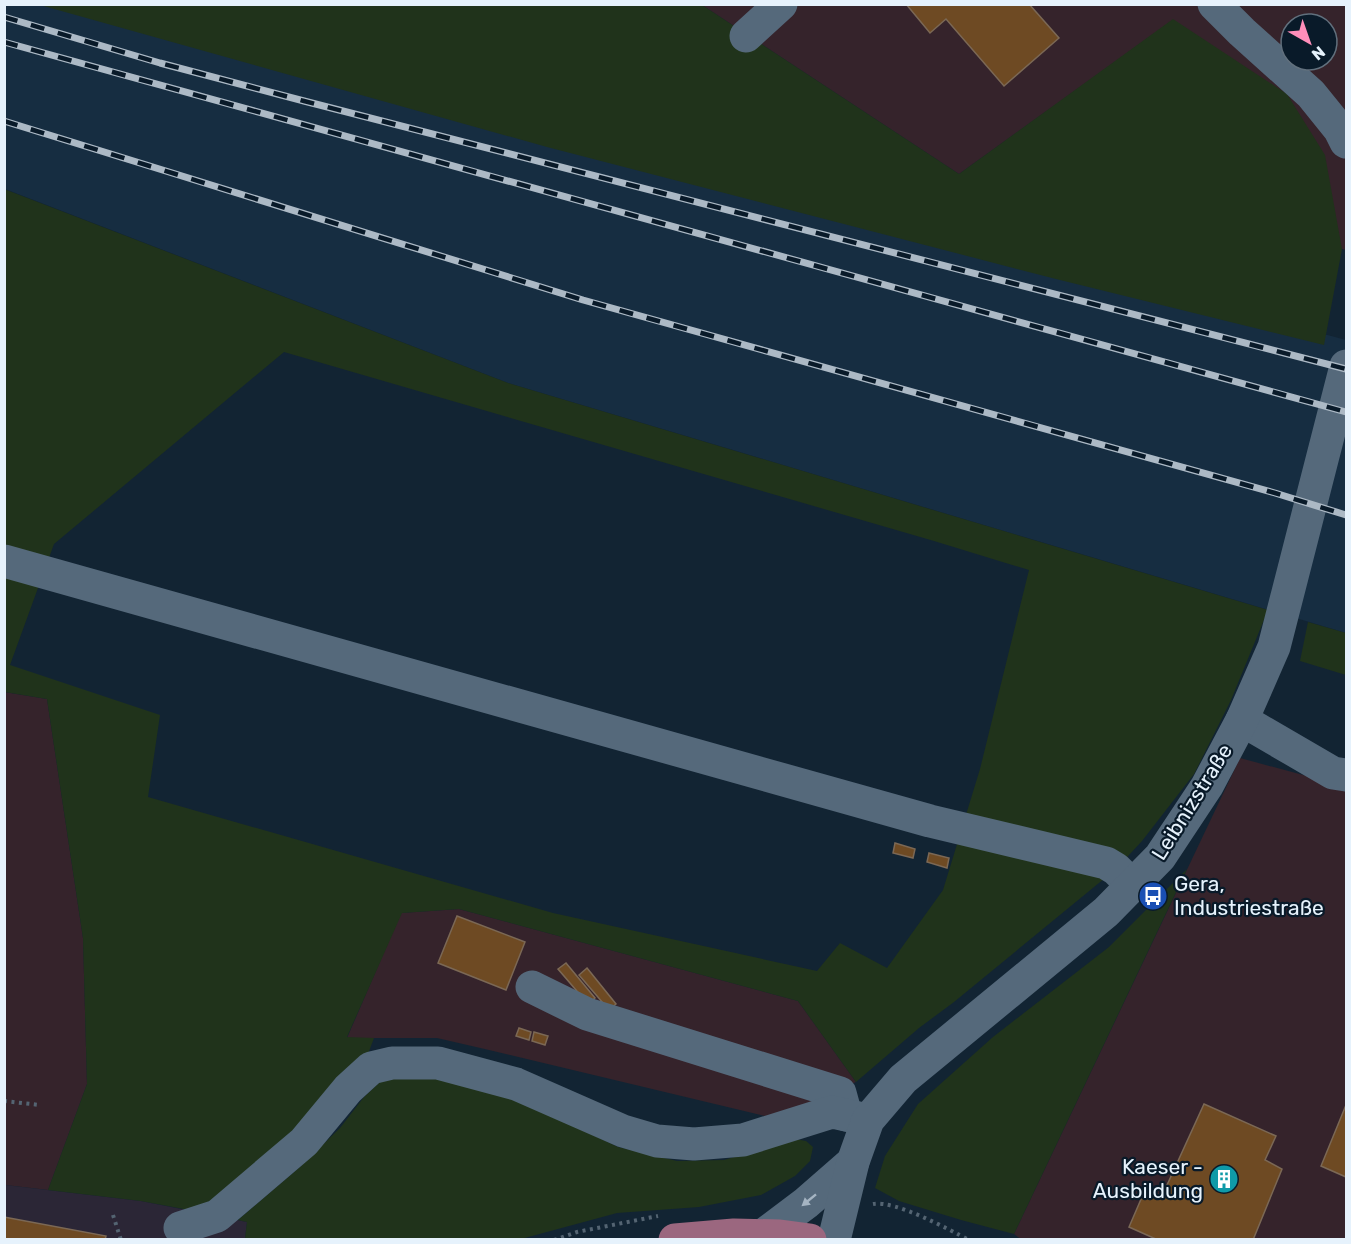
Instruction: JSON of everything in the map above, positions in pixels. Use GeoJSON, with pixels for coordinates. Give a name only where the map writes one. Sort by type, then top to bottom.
{"type":"FeatureCollection","features":[{"type":"Feature","properties":{"kind":"main road"},"geometry":{"type":"LineString","coordinates":[[675,1239],[734,1235],[810,1239]]}},
{"type":"Feature","properties":{"kind":"street"},"geometry":{"type":"LineString","coordinates":[[746,36],[781,4]]}},
{"type":"Feature","properties":{"kind":"street"},"geometry":{"type":"LineString","coordinates":[[1214,4],[1311,94],[1347,142]]}},
{"type":"Feature","properties":{"kind":"street","name":"Leibnizstraße"},"geometry":{"type":"LineString","coordinates":[[834,1239],[853,1162],[857,1118],[1106,912],[1160,857],[1207,786],[1242,720],[1274,647],[1347,366]]}},
{"type":"Feature","properties":{"kind":"street"},"geometry":{"type":"LineString","coordinates":[[4,561],[930,821],[1106,863],[1116,869],[1132,885]]}},
{"type":"Feature","properties":{"kind":"street"},"geometry":{"type":"LineString","coordinates":[[1242,720],[1333,773],[1347,775]]}},
{"type":"Feature","properties":{"kind":"street"},"geometry":{"type":"LineString","coordinates":[[532,987],[587,1014],[840,1093],[857,1118]]}},
{"type":"Feature","properties":{"kind":"street"},"geometry":{"type":"LineString","coordinates":[[180,1228],[217,1216],[304,1142],[348,1089],[371,1068],[392,1063],[438,1063],[516,1084],[623,1131],[657,1141],[694,1144],[743,1140],[832,1112],[857,1118]]}},
{"type":"Feature","properties":{"kind":"street","name":"Leibnizstraße"},"geometry":{"type":"LineString","coordinates":[[762,1236],[806,1203],[853,1162]]}},
{"type":"Feature","properties":{"kind":"path"},"geometry":{"type":"LineString","coordinates":[[4,1101],[40,1104]]}},
{"type":"Feature","properties":{"kind":"path"},"geometry":{"type":"LineString","coordinates":[[879,1203],[912,1212],[969,1239]]}},
{"type":"Feature","properties":{"kind":"path"},"geometry":{"type":"LineString","coordinates":[[113,1215],[121,1239]]}},
{"type":"Feature","properties":{"kind":"shaded area"},"geometry":{"type":"Polygon","coordinates":[[[4,5],[108,5],[1346,340],[1346,633],[508,383],[5,189],[4,5]]]}},
{"type":"Feature","properties":{"kind":"shaded area"},"geometry":{"type":"Polygon","coordinates":[[[702,5],[1346,5],[1346,250],[1342,249],[1173,20],[959,174],[702,5]]]}},
{"type":"Feature","properties":{"kind":"shaded area"},"geometry":{"type":"Polygon","coordinates":[[[4,692],[47,699],[83,938],[87,1084],[48,1190],[5,1185],[4,692]]]}},
{"type":"Feature","properties":{"kind":"shaded area"},"geometry":{"type":"Polygon","coordinates":[[[1240,758],[1346,785],[1346,1239],[1022,1240],[1014,1234],[1240,758]]]}},
{"type":"Feature","properties":{"kind":"shaded area"},"geometry":{"type":"Polygon","coordinates":[[[459,909],[798,1001],[856,1082],[795,1111],[765,1116],[437,1038],[347,1038],[401,913],[459,909]]]}},
{"type":"Feature","properties":{"kind":"shaded area"},"geometry":{"type":"Polygon","coordinates":[[[5,1185],[141,1201],[247,1222],[245,1239],[5,1240],[5,1185]]]}},
{"type":"Feature","properties":{"kind":"green space"},"geometry":{"type":"Polygon","coordinates":[[[40,5],[702,5],[959,174],[1173,19],[1287,94],[1325,155],[1342,249],[1324,345],[1056,279],[547,147],[40,5]]]}},
{"type":"Feature","properties":{"kind":"green space"},"geometry":{"type":"Polygon","coordinates":[[[4,189],[508,383],[1268,610],[1231,700],[1194,774],[1142,841],[1116,869],[919,1028],[856,1082],[798,1001],[459,909],[402,913],[347,1037],[374,1038],[368,1054],[290,1139],[205,1213],[141,1201],[48,1190],[87,1084],[83,938],[47,699],[5,692],[4,189]],[[284,352],[54,544],[10,665],[160,715],[148,797],[553,913],[817,971],[840,943],[887,968],[943,890],[980,769],[1029,570],[284,352]]]}},
{"type":"Feature","properties":{"kind":"green space"},"geometry":{"type":"Polygon","coordinates":[[[1308,622],[1346,633],[1346,675],[1300,661],[1308,622]]]}},
{"type":"Feature","properties":{"kind":"green space"},"geometry":{"type":"Polygon","coordinates":[[[1187,869],[1014,1234],[899,1201],[875,1188],[885,1156],[918,1104],[993,1037],[1109,947],[1187,869]]]}},
{"type":"Feature","properties":{"kind":"green space"},"geometry":{"type":"Polygon","coordinates":[[[398,1076],[468,1083],[543,1111],[618,1147],[677,1161],[724,1160],[795,1139],[806,1141],[813,1147],[810,1161],[795,1176],[761,1195],[699,1207],[617,1213],[521,1239],[245,1239],[247,1222],[238,1220],[300,1167],[340,1128],[364,1097],[380,1082],[398,1076]]]}},
{"type":"Feature","properties":{"kind":"building"},"geometry":{"type":"Polygon","coordinates":[[[906,4],[1029,4],[1059,38],[1004,86],[946,19],[930,33],[906,4]]]}},
{"type":"Feature","properties":{"kind":"building"},"geometry":{"type":"Polygon","coordinates":[[[895,843],[915,849],[913,858],[893,853],[895,843]]]}},
{"type":"Feature","properties":{"kind":"building"},"geometry":{"type":"Polygon","coordinates":[[[929,853],[949,858],[947,868],[927,862],[929,853]]]}},
{"type":"Feature","properties":{"kind":"building"},"geometry":{"type":"Polygon","coordinates":[[[457,916],[525,942],[506,990],[438,963],[457,916]]]}},
{"type":"Feature","properties":{"kind":"building"},"geometry":{"type":"Polygon","coordinates":[[[566,963],[595,998],[588,1004],[558,969],[566,963]]]}},
{"type":"Feature","properties":{"kind":"building"},"geometry":{"type":"Polygon","coordinates":[[[587,968],[616,1004],[609,1010],[579,975],[587,968]]]}},
{"type":"Feature","properties":{"kind":"building"},"geometry":{"type":"Polygon","coordinates":[[[519,1028],[531,1032],[529,1040],[516,1036],[519,1028]]]}},
{"type":"Feature","properties":{"kind":"building"},"geometry":{"type":"Polygon","coordinates":[[[534,1032],[548,1036],[545,1045],[532,1041],[534,1032]]]}},
{"type":"Feature","properties":{"kind":"building","name":"Kaeser - Ausbildung"},"geometry":{"type":"Polygon","coordinates":[[[1204,1104],[1276,1136],[1265,1160],[1282,1169],[1253,1240],[1158,1240],[1129,1227],[1145,1190],[1162,1196],[1204,1104]]]}},
{"type":"Feature","properties":{"kind":"building"},"geometry":{"type":"Polygon","coordinates":[[[1346,1105],[1346,1177],[1321,1166],[1346,1105]]]}},
{"type":"Feature","properties":{"kind":"building"},"geometry":{"type":"Polygon","coordinates":[[[4,1217],[106,1236],[105,1240],[4,1240],[4,1217]]]}},
{"type":"Feature","properties":{"kind":"railway"},"geometry":{"type":"LineString","coordinates":[[4,17],[160,63],[304,101],[1346,369]]}},
{"type":"Feature","properties":{"kind":"railway"},"geometry":{"type":"LineString","coordinates":[[4,42],[1346,412]]}},
{"type":"Feature","properties":{"kind":"railway"},"geometry":{"type":"LineString","coordinates":[[4,121],[583,300],[1275,493],[1346,515]]}},
{"type":"Feature","properties":{"kind":"place","name":"Gera, Industriestraße"},"geometry":{"type":"Point","coordinates":[1153,896]}},
{"type":"Feature","properties":{"kind":"place","name":"Kaeser - Ausbildung"},"geometry":{"type":"Point","coordinates":[1224,1179]}}]}
